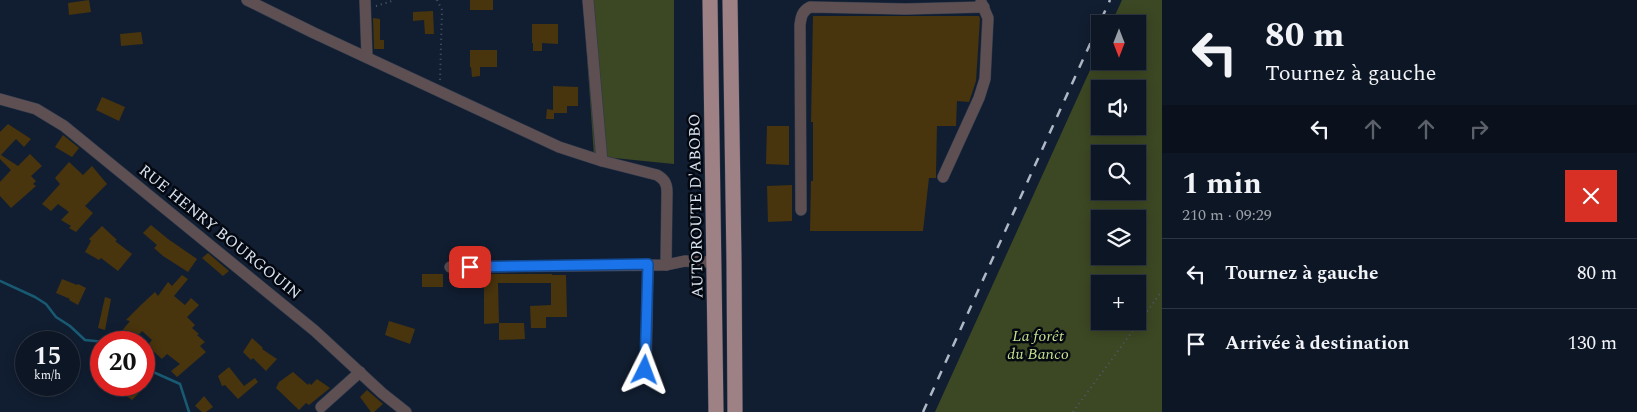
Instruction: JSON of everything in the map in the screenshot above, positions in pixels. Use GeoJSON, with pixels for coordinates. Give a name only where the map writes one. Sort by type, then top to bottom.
{"type":"FeatureCollection","features":[{"type":"Feature","properties":{"kind":"main road","name":"AUTOROUTE D'ABOBO"},"geometry":{"type":"LineString","coordinates":[[710,0],[716,412]]}},
{"type":"Feature","properties":{"kind":"main road"},"geometry":{"type":"LineString","coordinates":[[730,0],[735,412]]}},
{"type":"Feature","properties":{"kind":"street"},"geometry":{"type":"LineString","coordinates":[[247,0],[559,147],[662,178],[667,192],[666,265]]}},
{"type":"Feature","properties":{"kind":"street"},"geometry":{"type":"LineString","coordinates":[[588,0],[602,161]]}},
{"type":"Feature","properties":{"kind":"street"},"geometry":{"type":"LineString","coordinates":[[365,4],[367,57]]}},
{"type":"Feature","properties":{"kind":"street"},"geometry":{"type":"LineString","coordinates":[[801,210],[800,25],[801,17],[810,8],[906,9],[982,4],[988,18],[988,24],[982,88],[943,178]]}},
{"type":"Feature","properties":{"kind":"street","name":"RUE HENRY BOURGOUIN"},"geometry":{"type":"LineString","coordinates":[[0,99],[36,109],[64,126],[308,325],[382,393],[406,412]]}},
{"type":"Feature","properties":{"kind":"street"},"geometry":{"type":"LineString","coordinates":[[450,267],[666,265],[685,261],[715,262]]}},
{"type":"Feature","properties":{"kind":"street"},"geometry":{"type":"LineString","coordinates":[[640,374],[643,373],[646,365],[648,264]]}},
{"type":"Feature","properties":{"kind":"street"},"geometry":{"type":"LineString","coordinates":[[321,407],[360,372]]}},
{"type":"Feature","properties":{"kind":"path"},"geometry":{"type":"LineString","coordinates":[[365,4],[395,0]]}},
{"type":"Feature","properties":{"kind":"path"},"geometry":{"type":"LineString","coordinates":[[435,89],[441,80],[442,10],[437,0]]}},
{"type":"Feature","properties":{"kind":"path"},"geometry":{"type":"LineString","coordinates":[[1073,412],[1162,291]]}},
{"type":"Feature","properties":{"kind":"green space"},"geometry":{"type":"Polygon","coordinates":[[[583,0],[674,0],[674,164],[594,156],[583,0]]]}},
{"type":"Feature","properties":{"kind":"green space","name":"La forêt du Banco"},"geometry":{"type":"Polygon","coordinates":[[[1122,0],[1162,0],[1162,412],[935,412],[1091,68],[1091,70],[1146,70],[1146,15],[1115,15],[1122,0]]]}},
{"type":"Feature","properties":{"kind":"building"},"geometry":{"type":"Polygon","coordinates":[[[89,0],[91,12],[69,15],[68,3],[89,0]]]}},
{"type":"Feature","properties":{"kind":"building"},"geometry":{"type":"Polygon","coordinates":[[[470,0],[493,0],[493,10],[470,10],[470,0]]]}},
{"type":"Feature","properties":{"kind":"building"},"geometry":{"type":"Polygon","coordinates":[[[433,11],[434,34],[425,34],[424,20],[413,21],[413,12],[433,11]]]}},
{"type":"Feature","properties":{"kind":"building"},"geometry":{"type":"Polygon","coordinates":[[[813,16],[979,16],[976,81],[969,102],[957,101],[956,126],[937,126],[936,178],[929,178],[923,231],[810,231],[811,181],[813,181],[813,122],[811,122],[813,16]]]}},
{"type":"Feature","properties":{"kind":"building"},"geometry":{"type":"Polygon","coordinates":[[[373,18],[380,19],[380,40],[384,40],[384,49],[374,49],[373,18]]]}},
{"type":"Feature","properties":{"kind":"building"},"geometry":{"type":"Polygon","coordinates":[[[532,24],[558,24],[558,44],[542,43],[542,51],[533,51],[532,24]]]}},
{"type":"Feature","properties":{"kind":"building"},"geometry":{"type":"Polygon","coordinates":[[[141,32],[143,44],[121,46],[120,34],[141,32]]]}},
{"type":"Feature","properties":{"kind":"building"},"geometry":{"type":"Polygon","coordinates":[[[470,50],[497,50],[497,67],[480,67],[480,76],[472,77],[470,50]]]}},
{"type":"Feature","properties":{"kind":"building"},"geometry":{"type":"Polygon","coordinates":[[[553,86],[578,87],[578,106],[567,106],[567,113],[554,113],[554,119],[546,119],[547,109],[553,110],[553,86]]]}},
{"type":"Feature","properties":{"kind":"building"},"geometry":{"type":"Polygon","coordinates":[[[102,97],[125,107],[119,121],[96,110],[102,97]]]}},
{"type":"Feature","properties":{"kind":"building"},"geometry":{"type":"Polygon","coordinates":[[[8,124],[31,139],[24,147],[16,139],[1,155],[18,166],[30,154],[42,166],[31,176],[36,181],[33,184],[36,186],[11,208],[0,196],[0,182],[11,170],[0,159],[0,132],[8,124]]]}},
{"type":"Feature","properties":{"kind":"building"},"geometry":{"type":"Polygon","coordinates":[[[767,126],[789,126],[789,165],[766,164],[767,126]]]}},
{"type":"Feature","properties":{"kind":"building"},"geometry":{"type":"Polygon","coordinates":[[[63,135],[79,148],[72,157],[55,147],[63,135]]]}},
{"type":"Feature","properties":{"kind":"building"},"geometry":{"type":"Polygon","coordinates":[[[69,162],[83,175],[92,166],[107,184],[85,206],[93,213],[76,232],[69,228],[71,226],[61,220],[69,212],[58,204],[51,211],[42,204],[60,184],[55,178],[69,162]]]}},
{"type":"Feature","properties":{"kind":"building"},"geometry":{"type":"Polygon","coordinates":[[[792,185],[792,221],[768,222],[767,186],[792,185]]]}},
{"type":"Feature","properties":{"kind":"building"},"geometry":{"type":"Polygon","coordinates":[[[151,225],[197,259],[188,272],[154,248],[157,245],[143,233],[151,225]]]}},
{"type":"Feature","properties":{"kind":"building"},"geometry":{"type":"Polygon","coordinates":[[[102,226],[117,240],[115,241],[132,254],[118,271],[101,258],[99,260],[85,252],[91,241],[89,239],[102,226]]]}},
{"type":"Feature","properties":{"kind":"building"},"geometry":{"type":"Polygon","coordinates":[[[208,253],[229,271],[223,276],[202,258],[208,253]]]}},
{"type":"Feature","properties":{"kind":"building"},"geometry":{"type":"Polygon","coordinates":[[[422,274],[443,274],[443,287],[422,287],[422,274]]]}},
{"type":"Feature","properties":{"kind":"building"},"geometry":{"type":"Polygon","coordinates":[[[484,274],[566,275],[567,317],[546,317],[546,328],[531,328],[530,306],[551,305],[551,283],[498,283],[499,323],[484,324],[484,274]]]}},
{"type":"Feature","properties":{"kind":"building"},"geometry":{"type":"Polygon","coordinates":[[[182,275],[188,279],[174,296],[185,305],[191,298],[199,305],[187,317],[195,325],[192,328],[199,334],[197,335],[205,342],[200,346],[206,352],[177,377],[171,371],[180,364],[167,354],[162,359],[155,353],[155,331],[122,331],[130,321],[126,320],[155,292],[158,296],[168,282],[172,286],[182,275]]]}},
{"type":"Feature","properties":{"kind":"building"},"geometry":{"type":"Polygon","coordinates":[[[62,279],[86,288],[78,305],[56,293],[62,279]]]}},
{"type":"Feature","properties":{"kind":"building"},"geometry":{"type":"Polygon","coordinates":[[[105,297],[111,299],[105,330],[98,328],[105,297]]]}},
{"type":"Feature","properties":{"kind":"building"},"geometry":{"type":"Polygon","coordinates":[[[389,321],[415,329],[410,344],[385,335],[389,321]]]}},
{"type":"Feature","properties":{"kind":"building"},"geometry":{"type":"Polygon","coordinates":[[[499,323],[524,323],[525,339],[499,340],[499,323]]]}},
{"type":"Feature","properties":{"kind":"building"},"geometry":{"type":"Polygon","coordinates":[[[252,338],[262,349],[277,359],[266,371],[253,358],[251,360],[243,352],[252,338]]]}},
{"type":"Feature","properties":{"kind":"building"},"geometry":{"type":"Polygon","coordinates":[[[229,367],[244,386],[255,378],[258,382],[238,399],[225,385],[222,386],[218,376],[229,367]]]}},
{"type":"Feature","properties":{"kind":"building"},"geometry":{"type":"Polygon","coordinates":[[[293,372],[308,385],[309,383],[311,385],[317,379],[330,388],[309,405],[306,403],[299,410],[276,388],[279,382],[293,372]]]}},
{"type":"Feature","properties":{"kind":"building"},"geometry":{"type":"Polygon","coordinates":[[[367,390],[383,404],[374,412],[371,412],[360,397],[367,390]]]}},
{"type":"Feature","properties":{"kind":"building"},"geometry":{"type":"Polygon","coordinates":[[[126,396],[136,396],[132,400],[126,396]]]}},
{"type":"Feature","properties":{"kind":"building"},"geometry":{"type":"Polygon","coordinates":[[[204,396],[213,407],[206,412],[202,412],[195,406],[204,396]]]}},
{"type":"Feature","properties":{"kind":"waterway"},"geometry":{"type":"LineString","coordinates":[[0,281],[46,304],[56,317],[70,326],[85,340],[90,340]]}},
{"type":"Feature","properties":{"kind":"waterway"},"geometry":{"type":"LineString","coordinates":[[155,373],[180,384],[189,412]]}},
{"type":"Feature","properties":{"kind":"railway"},"geometry":{"type":"LineString","coordinates":[[923,412],[1110,0]]}},
{"type":"Feature","properties":{"kind":"route"},"geometry":{"type":"LineString","coordinates":[[470,267],[648,264],[645,370]]}}]}
